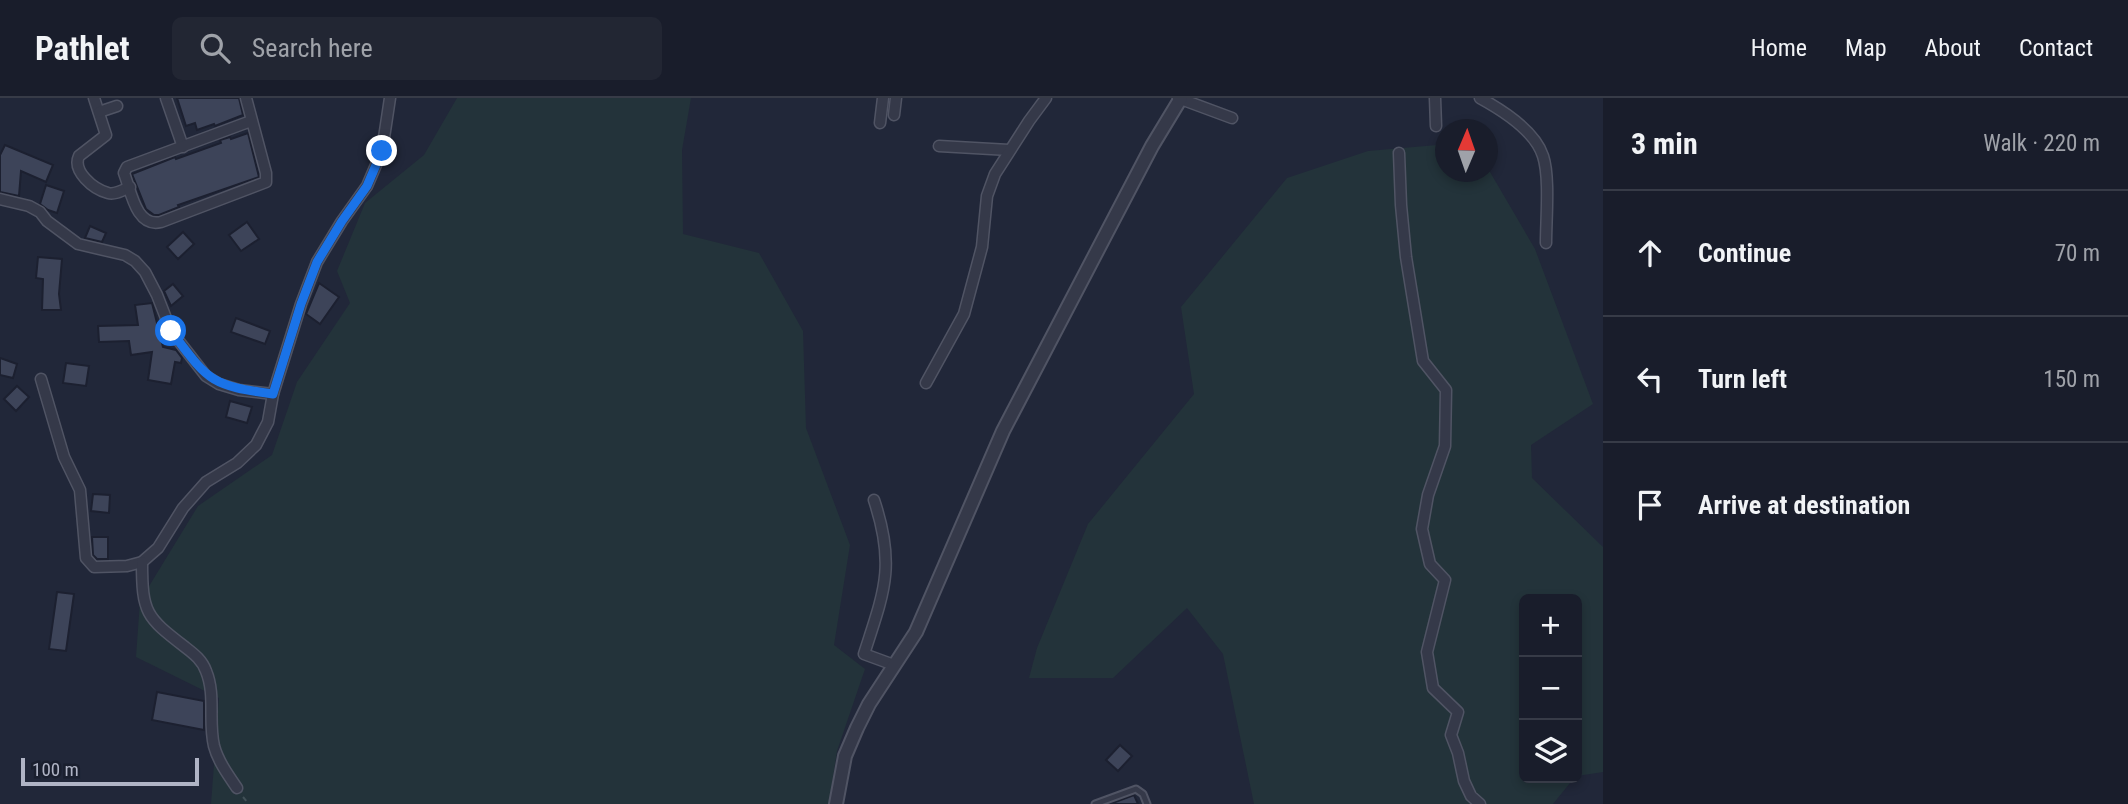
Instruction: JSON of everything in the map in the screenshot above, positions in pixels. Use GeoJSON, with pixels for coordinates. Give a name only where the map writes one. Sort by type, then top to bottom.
{"type":"FeatureCollection","features":[{"type":"Feature","properties":{"kind":"street"},"geometry":{"type":"LineString","coordinates":[[94,98],[106,135],[79,156],[78,166],[86,179],[107,193],[130,187]]}},
{"type":"Feature","properties":{"kind":"street"},"geometry":{"type":"LineString","coordinates":[[166,98],[183,147]]}},
{"type":"Feature","properties":{"kind":"street"},"geometry":{"type":"LineString","coordinates":[[246,98],[266,182],[155,223],[141,216],[124,173],[127,167],[251,121]]}},
{"type":"Feature","properties":{"kind":"street"},"geometry":{"type":"LineString","coordinates":[[41,379],[64,457],[79,490],[86,558],[94,567],[142,562],[158,548],[183,508],[206,482],[237,463],[256,445],[268,422],[273,394],[317,262],[367,186],[382,151],[390,98]]}},
{"type":"Feature","properties":{"kind":"street"},"geometry":{"type":"LineString","coordinates":[[880,123],[883,98]]}},
{"type":"Feature","properties":{"kind":"street"},"geometry":{"type":"LineString","coordinates":[[894,115],[896,98]]}},
{"type":"Feature","properties":{"kind":"street"},"geometry":{"type":"LineString","coordinates":[[926,383],[964,314],[982,247],[987,195],[995,174],[1046,98]]}},
{"type":"Feature","properties":{"kind":"street"},"geometry":{"type":"LineString","coordinates":[[836,804],[836,793],[849,747],[869,704],[916,632],[1003,431],[1180,98],[1233,118]]}},
{"type":"Feature","properties":{"kind":"street"},"geometry":{"type":"LineString","coordinates":[[1435,98],[1436,119]]}},
{"type":"Feature","properties":{"kind":"street"},"geometry":{"type":"LineString","coordinates":[[1480,98],[1523,127],[1543,154],[1546,243]]}},
{"type":"Feature","properties":{"kind":"street"},"geometry":{"type":"LineString","coordinates":[[99,112],[117,106]]}},
{"type":"Feature","properties":{"kind":"street"},"geometry":{"type":"LineString","coordinates":[[939,146],[1009,150]]}},
{"type":"Feature","properties":{"kind":"street"},"geometry":{"type":"LineString","coordinates":[[1399,153],[1406,257],[1423,361],[1446,390],[1445,446],[1428,495],[1422,529],[1430,564],[1445,580],[1427,652],[1433,688],[1458,712],[1451,735],[1464,780],[1471,796],[1480,804]]}},
{"type":"Feature","properties":{"kind":"street"},"geometry":{"type":"LineString","coordinates":[[0,199],[29,206],[78,244],[125,255],[135,261],[145,272],[158,295],[171,331],[206,376],[219,384],[239,390],[273,394]]}},
{"type":"Feature","properties":{"kind":"street"},"geometry":{"type":"LineString","coordinates":[[874,500],[884,529],[887,569],[883,597],[864,654],[894,665]]}},
{"type":"Feature","properties":{"kind":"street"},"geometry":{"type":"LineString","coordinates":[[142,562],[142,590],[146,611],[154,622],[198,657],[206,670],[210,685],[214,746],[223,768],[237,788]]}},
{"type":"Feature","properties":{"kind":"lane"},"geometry":{"type":"LineString","coordinates":[[1095,804],[1136,789],[1143,794],[1147,804]]}},
{"type":"Feature","properties":{"kind":"shaded area"},"geometry":{"type":"Polygon","coordinates":[[[457,98],[691,98],[682,150],[683,234],[759,253],[803,331],[806,428],[850,545],[834,645],[865,669],[837,751],[829,804],[211,804],[219,698],[136,657],[140,601],[198,506],[272,455],[297,382],[350,303],[337,271],[365,203],[424,155],[457,98]]]}},
{"type":"Feature","properties":{"kind":"shaded area"},"geometry":{"type":"Polygon","coordinates":[[[1435,145],[1435,182],[1496,182],[1535,249],[1593,404],[1531,445],[1532,478],[1603,547],[1603,772],[1582,775],[1582,594],[1519,594],[1519,783],[1570,783],[1553,804],[1254,804],[1223,654],[1187,608],[1113,678],[1029,678],[1037,648],[1088,524],[1194,394],[1181,307],[1287,178],[1368,151],[1435,145]]]}},
{"type":"Feature","properties":{"kind":"building"},"geometry":{"type":"Polygon","coordinates":[[[177,98],[239,98],[243,115],[197,130],[195,123],[186,126],[177,98]]]}},
{"type":"Feature","properties":{"kind":"building"},"geometry":{"type":"Polygon","coordinates":[[[248,133],[259,177],[178,205],[179,207],[159,215],[146,209],[132,174],[221,143],[220,140],[248,133]]]}},
{"type":"Feature","properties":{"kind":"building"},"geometry":{"type":"Polygon","coordinates":[[[5,145],[53,165],[46,182],[21,171],[19,196],[0,192],[0,155],[5,145]]]}},
{"type":"Feature","properties":{"kind":"building"},"geometry":{"type":"Polygon","coordinates":[[[46,185],[64,191],[57,213],[40,204],[46,185]]]}},
{"type":"Feature","properties":{"kind":"building"},"geometry":{"type":"Polygon","coordinates":[[[247,222],[259,239],[241,251],[229,235],[247,222]]]}},
{"type":"Feature","properties":{"kind":"building"},"geometry":{"type":"Polygon","coordinates":[[[90,226],[106,233],[102,242],[85,238],[90,226]]]}},
{"type":"Feature","properties":{"kind":"building"},"geometry":{"type":"Polygon","coordinates":[[[183,232],[194,244],[178,259],[167,247],[183,232]]]}},
{"type":"Feature","properties":{"kind":"building"},"geometry":{"type":"Polygon","coordinates":[[[38,257],[62,259],[59,294],[61,310],[42,310],[43,279],[36,278],[38,257]]]}},
{"type":"Feature","properties":{"kind":"building"},"geometry":{"type":"Polygon","coordinates":[[[319,283],[339,297],[320,324],[306,314],[319,283]]]}},
{"type":"Feature","properties":{"kind":"building"},"geometry":{"type":"Polygon","coordinates":[[[173,284],[183,296],[171,306],[164,291],[173,284]]]}},
{"type":"Feature","properties":{"kind":"building"},"geometry":{"type":"Polygon","coordinates":[[[152,303],[163,347],[176,350],[182,358],[181,363],[175,362],[171,384],[148,380],[152,352],[131,355],[129,341],[99,342],[98,326],[138,325],[135,305],[152,303]]]}},
{"type":"Feature","properties":{"kind":"building"},"geometry":{"type":"Polygon","coordinates":[[[236,318],[270,331],[265,344],[231,332],[236,318]]]}},
{"type":"Feature","properties":{"kind":"building"},"geometry":{"type":"Polygon","coordinates":[[[0,358],[17,364],[13,378],[0,375],[0,358]]]}},
{"type":"Feature","properties":{"kind":"building"},"geometry":{"type":"Polygon","coordinates":[[[66,363],[89,366],[86,386],[63,383],[66,363]]]}},
{"type":"Feature","properties":{"kind":"building"},"geometry":{"type":"Polygon","coordinates":[[[17,386],[29,397],[16,411],[4,399],[17,386]]]}},
{"type":"Feature","properties":{"kind":"building"},"geometry":{"type":"Polygon","coordinates":[[[230,401],[252,407],[247,423],[226,417],[230,401]]]}},
{"type":"Feature","properties":{"kind":"building"},"geometry":{"type":"Polygon","coordinates":[[[93,494],[110,495],[109,513],[91,511],[93,494]]]}},
{"type":"Feature","properties":{"kind":"building"},"geometry":{"type":"Polygon","coordinates":[[[92,537],[108,537],[108,559],[97,559],[93,555],[92,537]]]}},
{"type":"Feature","properties":{"kind":"building"},"geometry":{"type":"Polygon","coordinates":[[[57,592],[74,594],[66,651],[49,649],[57,592]]]}},
{"type":"Feature","properties":{"kind":"building"},"geometry":{"type":"Polygon","coordinates":[[[157,692],[204,701],[204,730],[152,720],[157,692]]]}},
{"type":"Feature","properties":{"kind":"building"},"geometry":{"type":"Polygon","coordinates":[[[1120,745],[1132,756],[1118,771],[1106,760],[1120,745]]]}},
{"type":"Feature","properties":{"kind":"building"},"geometry":{"type":"Polygon","coordinates":[[[1134,795],[1138,804],[1110,804],[1134,795]]]}},
{"type":"Feature","properties":{"kind":"route"},"geometry":{"type":"LineString","coordinates":[[171,331],[206,376],[219,384],[239,390],[273,394],[317,262],[367,186],[382,151]]}}]}
